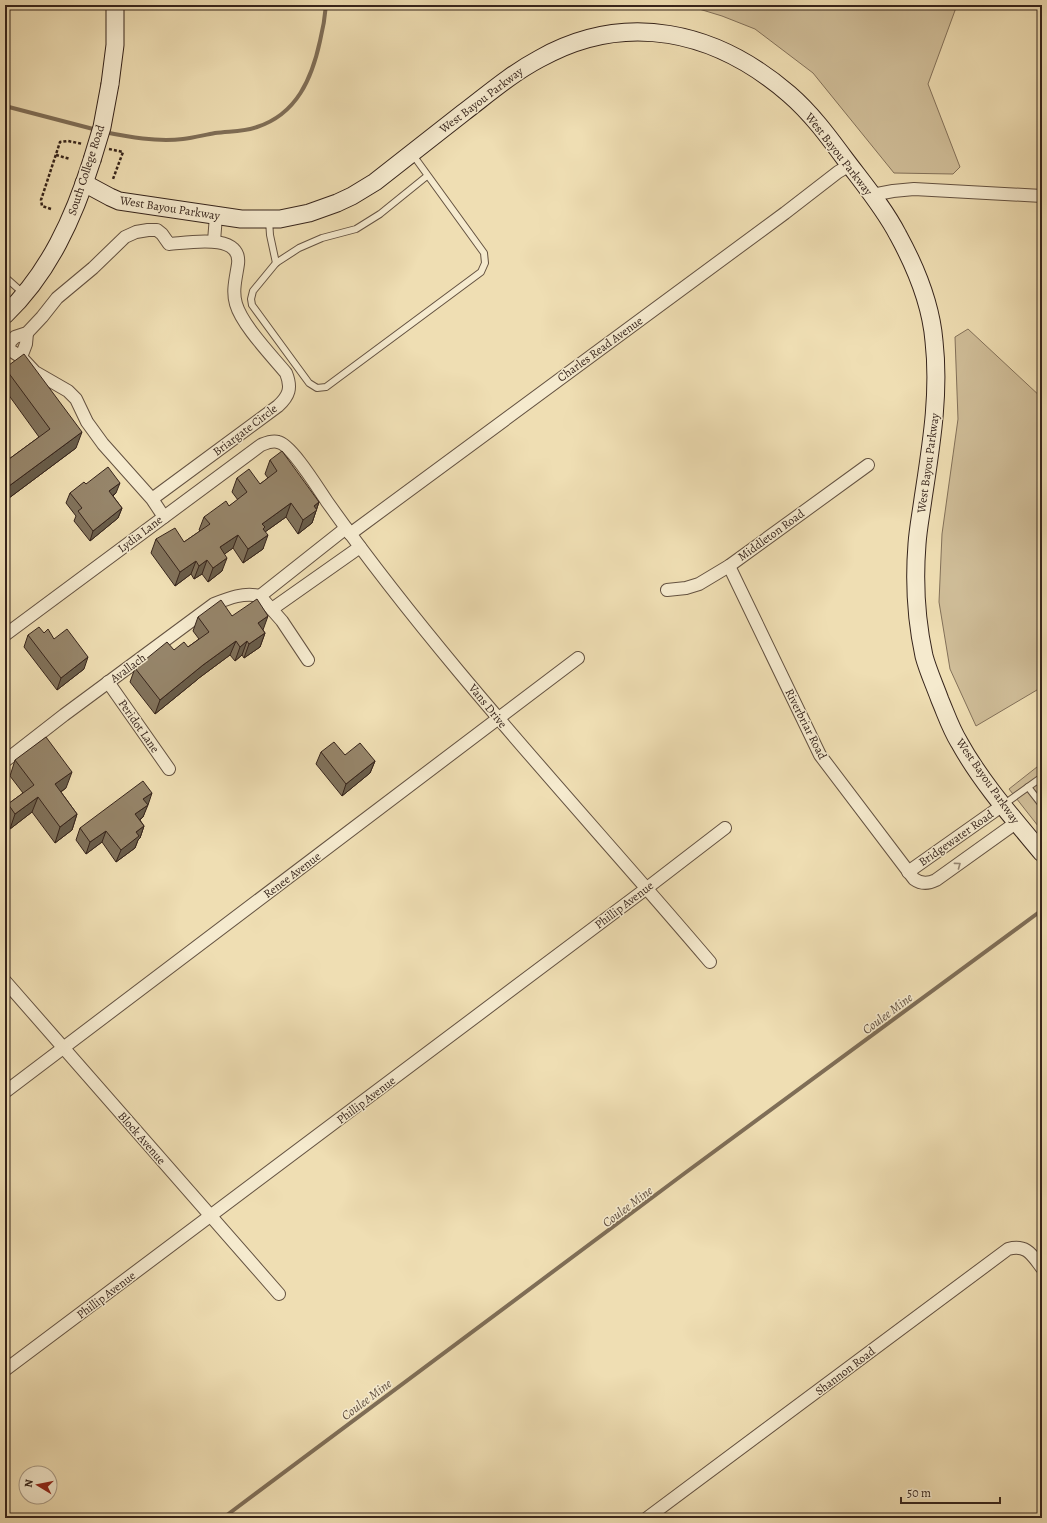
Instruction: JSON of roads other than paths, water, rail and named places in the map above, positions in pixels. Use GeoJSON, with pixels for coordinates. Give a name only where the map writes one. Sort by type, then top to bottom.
{"type":"FeatureCollection","features":[{"type":"Feature","properties":{"kind":"street","name":"South College Road"},"geometry":{"type":"LineString","coordinates":[[5,315],[24,294],[48,261],[66,229],[84,183],[102,127],[110,84],[115,45],[115,5]]}},
{"type":"Feature","properties":{"kind":"street","name":"West Bayou Parkway"},"geometry":{"type":"LineString","coordinates":[[84,183],[119,201],[241,220],[280,219],[309,213],[352,196],[375,182],[510,76],[541,58],[566,46],[590,38],[613,34],[632,32],[662,33],[693,39],[725,51],[748,63],[791,96],[820,125],[850,165],[898,233],[926,301],[935,342],[936,377],[935,416],[917,542],[916,612],[925,660],[957,738],[967,756],[1003,805],[1042,853]]}},
{"type":"Feature","properties":{"kind":"street","name":"Charles Read Avenue"},"geometry":{"type":"LineString","coordinates":[[348,531],[772,222],[838,172],[850,165]]}},
{"type":"Feature","properties":{"kind":"street"},"geometry":{"type":"LineString","coordinates":[[872,195],[914,189],[1042,196]]}},
{"type":"Feature","properties":{"kind":"street"},"geometry":{"type":"LineString","coordinates":[[214,241],[216,216]]}},
{"type":"Feature","properties":{"kind":"street","name":"Briargate Circle"},"geometry":{"type":"LineString","coordinates":[[152,499],[278,406],[285,399],[289,390],[289,381],[286,374],[244,321],[236,305],[234,286],[238,263],[236,253],[230,247],[214,241],[169,244],[157,230],[136,232],[125,237],[93,268],[57,298],[27,333],[15,337],[10,342],[9,347],[10,350],[21,357],[35,372],[68,391],[76,399],[87,422],[103,444],[152,499],[164,517]]}},
{"type":"Feature","properties":{"kind":"street","name":"Lydia Lane"},"geometry":{"type":"LineString","coordinates":[[5,635],[261,445],[271,442],[278,442]]}},
{"type":"Feature","properties":{"kind":"street","name":"Vans Drive"},"geometry":{"type":"LineString","coordinates":[[278,442],[286,446],[297,458],[348,531],[403,604],[499,720],[710,962]]}},
{"type":"Feature","properties":{"kind":"street","name":"Middleton Road"},"geometry":{"type":"LineString","coordinates":[[667,590],[686,588],[698,584],[728,566],[868,464]]}},
{"type":"Feature","properties":{"kind":"street"},"geometry":{"type":"LineString","coordinates":[[308,660],[272,609],[260,596],[348,531]]}},
{"type":"Feature","properties":{"kind":"street"},"geometry":{"type":"LineString","coordinates":[[272,609],[360,547]]}},
{"type":"Feature","properties":{"kind":"street","name":"Riverbriar Road"},"geometry":{"type":"LineString","coordinates":[[728,566],[820,755],[908,872],[918,882],[924,883]]}},
{"type":"Feature","properties":{"kind":"street","name":"Avallach"},"geometry":{"type":"LineString","coordinates":[[5,761],[64,715],[214,604],[236,596],[260,596]]}},
{"type":"Feature","properties":{"kind":"street","name":"Renee Avenue"},"geometry":{"type":"LineString","coordinates":[[5,1092],[499,720],[578,658]]}},
{"type":"Feature","properties":{"kind":"street","name":"Peridot Lane"},"geometry":{"type":"LineString","coordinates":[[108,682],[169,769]]}},
{"type":"Feature","properties":{"kind":"street","name":"Bridgewater Road"},"geometry":{"type":"LineString","coordinates":[[908,872],[1003,805]]}},
{"type":"Feature","properties":{"kind":"street","name":"Bridgewater Road"},"geometry":{"type":"LineString","coordinates":[[924,883],[936,880],[1017,822]]}},
{"type":"Feature","properties":{"kind":"street","name":"Phillip Avenue"},"geometry":{"type":"LineString","coordinates":[[5,1370],[725,828]]}},
{"type":"Feature","properties":{"kind":"street","name":"Block Avenue"},"geometry":{"type":"LineString","coordinates":[[5,981],[279,1294]]}},
{"type":"Feature","properties":{"kind":"street","name":"Shannon Road"},"geometry":{"type":"LineString","coordinates":[[647,1518],[1008,1249],[1016,1247],[1025,1249],[1042,1268]]}},
{"type":"Feature","properties":{"kind":"lane"},"geometry":{"type":"LineString","coordinates":[[5,7],[13,5]]}},
{"type":"Feature","properties":{"kind":"lane"},"geometry":{"type":"LineString","coordinates":[[412,153],[484,252],[484,263],[481,272],[326,387],[317,388],[310,383],[252,305],[251,299],[253,291],[276,263],[299,248],[322,238],[356,229],[380,214],[428,176]]}},
{"type":"Feature","properties":{"kind":"lane"},"geometry":{"type":"LineString","coordinates":[[269,220],[270,235],[276,263]]}},
{"type":"Feature","properties":{"kind":"lane"},"geometry":{"type":"LineString","coordinates":[[5,277],[24,294]]}},
{"type":"Feature","properties":{"kind":"lane"},"geometry":{"type":"LineString","coordinates":[[1003,805],[1042,777]]}},
{"type":"Feature","properties":{"kind":"lane"},"geometry":{"type":"LineString","coordinates":[[1028,787],[1042,805]]}},
{"type":"Feature","properties":{"kind":"waterway"},"geometry":{"type":"LineString","coordinates":[[104,132],[123,136],[173,140],[215,133],[247,130],[271,121],[283,113],[292,104],[307,81],[317,55],[326,5]]}},
{"type":"Feature","properties":{"kind":"waterway"},"geometry":{"type":"LineString","coordinates":[[5,106],[97,130]]}},
{"type":"Feature","properties":{"kind":"waterway","name":"Coulee Mine"},"geometry":{"type":"LineString","coordinates":[[223,1518],[685,1173],[1042,910]]}}]}
